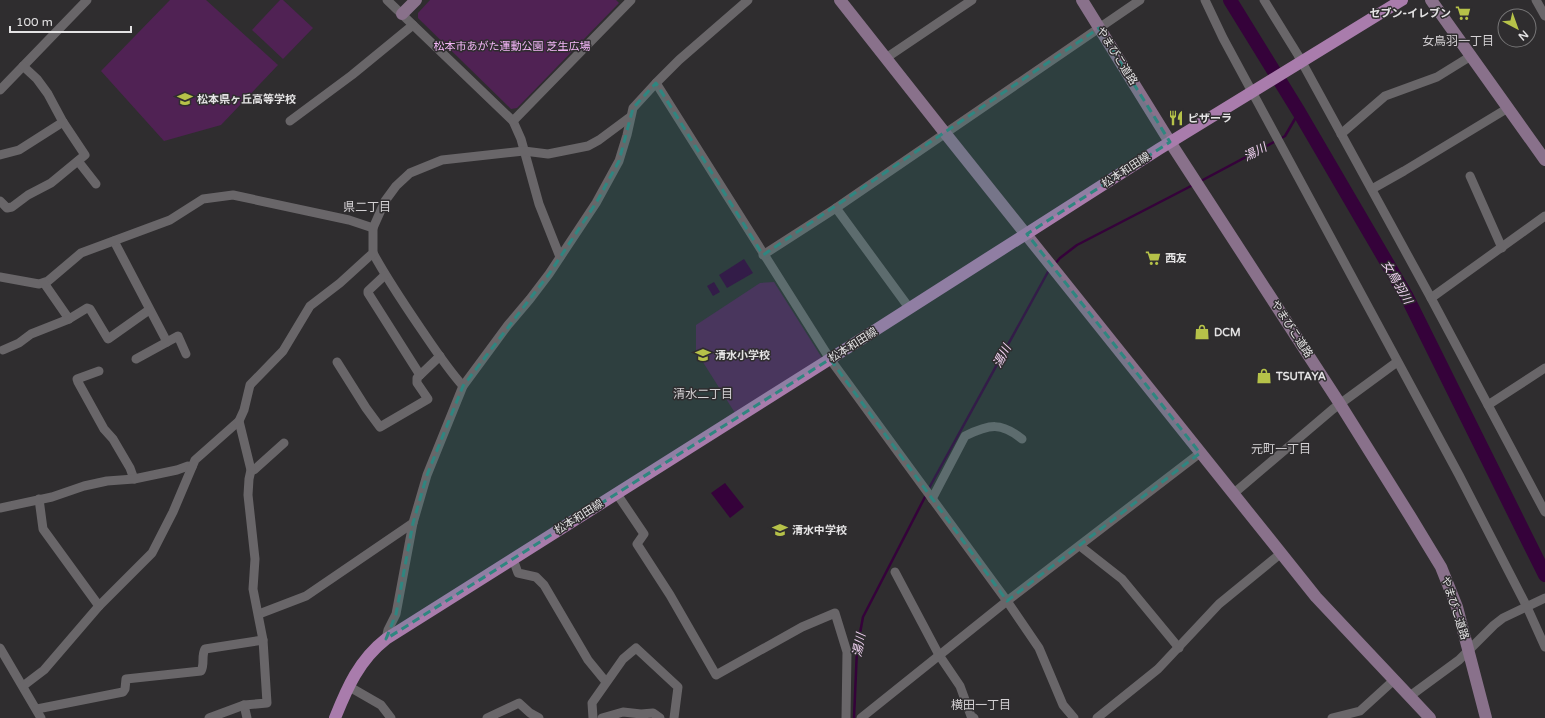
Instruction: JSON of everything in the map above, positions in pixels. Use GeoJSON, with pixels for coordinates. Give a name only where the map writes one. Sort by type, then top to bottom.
{"type":"FeatureCollection","features":[{"type":"Feature","properties":{"kind":"main road","name":"松本和田線"},"geometry":{"type":"LineString","coordinates":[[335,718],[348,686],[360,665],[386,639],[910,309],[1170,142],[1402,0]]}},
{"type":"Feature","properties":{"kind":"street"},"geometry":{"type":"LineString","coordinates":[[0,90],[87,0]]}},
{"type":"Feature","properties":{"kind":"street"},"geometry":{"type":"LineString","coordinates":[[387,0],[514,120],[539,204],[560,257]]}},
{"type":"Feature","properties":{"kind":"street"},"geometry":{"type":"LineString","coordinates":[[402,14],[416,0]]}},
{"type":"Feature","properties":{"kind":"street"},"geometry":{"type":"LineString","coordinates":[[514,120],[631,0]]}},
{"type":"Feature","properties":{"kind":"street"},"geometry":{"type":"LineString","coordinates":[[386,639],[388,630],[396,614],[413,523],[427,475],[463,386],[508,325],[530,299],[596,203],[619,161],[633,108],[656,82],[679,60],[748,0]]}},
{"type":"Feature","properties":{"kind":"street"},"geometry":{"type":"LineString","coordinates":[[840,0],[944,133],[1027,234],[1280,554],[1316,597],[1430,718]]}},
{"type":"Feature","properties":{"kind":"street"},"geometry":{"type":"LineString","coordinates":[[886,58],[972,0]]}},
{"type":"Feature","properties":{"kind":"street","name":"やまびこ道路"},"geometry":{"type":"LineString","coordinates":[[1082,0],[1170,142],[1340,404],[1441,567],[1457,607],[1486,718]]}},
{"type":"Feature","properties":{"kind":"street"},"geometry":{"type":"LineString","coordinates":[[763,255],[836,208],[1140,0]]}},
{"type":"Feature","properties":{"kind":"street"},"geometry":{"type":"LineString","coordinates":[[1205,0],[1223,38],[1254,91],[1397,362],[1529,606],[1545,647]]}},
{"type":"Feature","properties":{"kind":"street"},"geometry":{"type":"LineString","coordinates":[[1264,0],[1372,189],[1545,512]]}},
{"type":"Feature","properties":{"kind":"street"},"geometry":{"type":"LineString","coordinates":[[1431,0],[1545,160]]}},
{"type":"Feature","properties":{"kind":"street"},"geometry":{"type":"LineString","coordinates":[[1536,0],[1545,16]]}},
{"type":"Feature","properties":{"kind":"street"},"geometry":{"type":"LineString","coordinates":[[290,121],[352,75],[413,25]]}},
{"type":"Feature","properties":{"kind":"street"},"geometry":{"type":"LineString","coordinates":[[1341,134],[1385,96],[1437,77],[1471,56]]}},
{"type":"Feature","properties":{"kind":"street"},"geometry":{"type":"LineString","coordinates":[[0,201],[7,208],[12,207],[28,195],[51,183],[85,155],[63,122],[48,94],[23,66]]}},
{"type":"Feature","properties":{"kind":"street"},"geometry":{"type":"LineString","coordinates":[[656,82],[763,255],[830,359],[1007,601],[1039,648],[1063,705],[1074,718]]}},
{"type":"Feature","properties":{"kind":"street"},"geometry":{"type":"LineString","coordinates":[[1372,189],[1508,108]]}},
{"type":"Feature","properties":{"kind":"street"},"geometry":{"type":"LineString","coordinates":[[463,386],[452,374],[385,276],[373,253],[373,228],[385,201],[396,186],[410,173],[442,160],[524,152],[548,154],[588,146],[599,140],[630,117]]}},
{"type":"Feature","properties":{"kind":"street"},"geometry":{"type":"LineString","coordinates":[[0,155],[19,150],[63,122]]}},
{"type":"Feature","properties":{"kind":"street"},"geometry":{"type":"LineString","coordinates":[[78,162],[96,184]]}},
{"type":"Feature","properties":{"kind":"street"},"geometry":{"type":"LineString","coordinates":[[1470,176],[1502,248]]}},
{"type":"Feature","properties":{"kind":"street"},"geometry":{"type":"LineString","coordinates":[[0,277],[39,284],[48,282],[77,256],[170,220],[203,200],[233,195],[349,220],[373,228]]}},
{"type":"Feature","properties":{"kind":"street"},"geometry":{"type":"LineString","coordinates":[[836,208],[910,309]]}},
{"type":"Feature","properties":{"kind":"street"},"geometry":{"type":"LineString","coordinates":[[1431,298],[1545,216]]}},
{"type":"Feature","properties":{"kind":"street"},"geometry":{"type":"LineString","coordinates":[[114,241],[166,342]]}},
{"type":"Feature","properties":{"kind":"street"},"geometry":{"type":"LineString","coordinates":[[23,686],[44,670],[99,606],[152,553],[173,512],[195,460],[239,421],[244,410],[250,386],[283,351],[310,306],[340,283],[373,253]]}},
{"type":"Feature","properties":{"kind":"street"},"geometry":{"type":"LineString","coordinates":[[385,276],[368,291],[368,293],[420,375]]}},
{"type":"Feature","properties":{"kind":"street"},"geometry":{"type":"LineString","coordinates":[[44,283],[69,319]]}},
{"type":"Feature","properties":{"kind":"street"},"geometry":{"type":"LineString","coordinates":[[3,350],[19,343],[31,334],[69,319],[87,308],[90,309],[108,339],[149,310]]}},
{"type":"Feature","properties":{"kind":"street"},"geometry":{"type":"LineString","coordinates":[[136,359],[178,336],[186,354]]}},
{"type":"Feature","properties":{"kind":"street"},"geometry":{"type":"LineString","coordinates":[[337,362],[380,427],[428,399],[417,383],[417,378],[440,356]]}},
{"type":"Feature","properties":{"kind":"street"},"geometry":{"type":"LineString","coordinates":[[1233,494],[1340,404],[1397,362]]}},
{"type":"Feature","properties":{"kind":"street"},"geometry":{"type":"LineString","coordinates":[[99,371],[77,379],[104,429],[113,439],[130,468],[134,479]]}},
{"type":"Feature","properties":{"kind":"street"},"geometry":{"type":"LineString","coordinates":[[1488,405],[1544,372]]}},
{"type":"Feature","properties":{"kind":"street"},"geometry":{"type":"LineString","coordinates":[[209,718],[244,706],[267,703],[263,640],[253,589],[255,560],[248,494],[251,470],[239,421]]}},
{"type":"Feature","properties":{"kind":"street"},"geometry":{"type":"LineString","coordinates":[[929,495],[965,436],[994,426],[1000,426],[1008,429],[1022,439]]}},
{"type":"Feature","properties":{"kind":"street"},"geometry":{"type":"LineString","coordinates":[[251,470],[254,470],[284,443]]}},
{"type":"Feature","properties":{"kind":"street"},"geometry":{"type":"LineString","coordinates":[[861,718],[1007,601],[1200,453]]}},
{"type":"Feature","properties":{"kind":"street"},"geometry":{"type":"LineString","coordinates":[[0,508],[107,481],[134,479],[177,470],[188,466],[192,467]]}},
{"type":"Feature","properties":{"kind":"street"},"geometry":{"type":"LineString","coordinates":[[617,494],[644,534],[637,544],[670,595],[716,675],[802,627],[835,613],[847,652],[846,718]]}},
{"type":"Feature","properties":{"kind":"street"},"geometry":{"type":"LineString","coordinates":[[39,499],[43,529],[99,606]]}},
{"type":"Feature","properties":{"kind":"street"},"geometry":{"type":"LineString","coordinates":[[259,614],[306,596],[413,523]]}},
{"type":"Feature","properties":{"kind":"street"},"geometry":{"type":"LineString","coordinates":[[1080,546],[1122,579],[1179,648]]}},
{"type":"Feature","properties":{"kind":"street"},"geometry":{"type":"LineString","coordinates":[[1097,718],[1158,669],[1219,604],[1280,554]]}},
{"type":"Feature","properties":{"kind":"street"},"geometry":{"type":"LineString","coordinates":[[513,559],[518,572],[536,577],[544,585],[588,660],[606,682]]}},
{"type":"Feature","properties":{"kind":"street"},"geometry":{"type":"LineString","coordinates":[[895,572],[939,655],[960,686],[971,716],[974,718]]}},
{"type":"Feature","properties":{"kind":"street"},"geometry":{"type":"LineString","coordinates":[[1410,696],[1459,660],[1503,618],[1545,598]]}},
{"type":"Feature","properties":{"kind":"street"},"geometry":{"type":"LineString","coordinates":[[37,709],[123,692],[125,689],[126,679],[201,671],[203,668],[204,653],[206,649],[263,640]]}},
{"type":"Feature","properties":{"kind":"street"},"geometry":{"type":"LineString","coordinates":[[0,648],[41,718]]}},
{"type":"Feature","properties":{"kind":"street"},"geometry":{"type":"LineString","coordinates":[[593,718],[592,703],[623,659],[636,648],[678,687],[674,718]]}},
{"type":"Feature","properties":{"kind":"street"},"geometry":{"type":"LineString","coordinates":[[1332,718],[1360,711],[1394,680]]}},
{"type":"Feature","properties":{"kind":"street"},"geometry":{"type":"LineString","coordinates":[[348,686],[381,705],[391,718]]}},
{"type":"Feature","properties":{"kind":"street"},"geometry":{"type":"LineString","coordinates":[[487,718],[519,703],[530,713],[539,718]]}},
{"type":"Feature","properties":{"kind":"street"},"geometry":{"type":"LineString","coordinates":[[244,706],[247,718]]}},
{"type":"Feature","properties":{"kind":"street"},"geometry":{"type":"LineString","coordinates":[[602,718],[623,712],[653,713],[660,718]]}},
{"type":"Feature","properties":{"kind":"highlighted area"},"geometry":{"type":"Polygon","coordinates":[[[1099,28],[1170,142],[1027,234],[1200,453],[1007,601],[830,359],[386,639],[396,614],[413,523],[427,475],[463,386],[549,274],[596,203],[619,161],[633,108],[656,83],[763,255],[1099,28]]]}},
{"type":"Feature","properties":{"kind":"green space","name":"松本県ヶ丘高等学校"},"geometry":{"type":"Polygon","coordinates":[[[170,0],[206,0],[278,65],[221,125],[164,141],[101,71],[170,0]]]}},
{"type":"Feature","properties":{"kind":"green space"},"geometry":{"type":"Polygon","coordinates":[[[280,0],[283,0],[313,28],[283,59],[252,30],[280,0]]]}},
{"type":"Feature","properties":{"kind":"green space","name":"松本市あがた運動公園 芝生広場"},"geometry":{"type":"Polygon","coordinates":[[[430,0],[616,0],[619,3],[517,108],[511,109],[418,18],[418,13],[430,0]]]}},
{"type":"Feature","properties":{"kind":"green space"},"geometry":{"type":"Polygon","coordinates":[[[774,282],[822,358],[735,413],[696,351],[696,325],[760,283],[774,282]]]}},
{"type":"Feature","properties":{"kind":"shaded area"},"geometry":{"type":"Polygon","coordinates":[[[744,259],[753,273],[727,288],[719,275],[744,259]]]}},
{"type":"Feature","properties":{"kind":"shaded area"},"geometry":{"type":"Polygon","coordinates":[[[714,282],[720,292],[713,296],[707,286],[714,282]]]}},
{"type":"Feature","properties":{"kind":"shaded area"},"geometry":{"type":"Polygon","coordinates":[[[725,483],[744,507],[730,518],[711,493],[725,483]]]}},
{"type":"Feature","properties":{"kind":"waterway","name":"女鳥羽川"},"geometry":{"type":"LineString","coordinates":[[1230,0],[1299,112],[1407,297],[1545,575]]}},
{"type":"Feature","properties":{"kind":"waterway","name":"湯川"},"geometry":{"type":"LineString","coordinates":[[1280,139],[1285,136],[1299,112]]}},
{"type":"Feature","properties":{"kind":"waterway","name":"湯川"},"geometry":{"type":"LineString","coordinates":[[1199,182],[1276,141]]}},
{"type":"Feature","properties":{"kind":"waterway","name":"湯川"},"geometry":{"type":"LineString","coordinates":[[1054,265],[1060,258],[1077,245],[1193,185]]}},
{"type":"Feature","properties":{"kind":"waterway","name":"湯川"},"geometry":{"type":"LineString","coordinates":[[928,490],[1049,270]]}},
{"type":"Feature","properties":{"kind":"waterway","name":"湯川"},"geometry":{"type":"LineString","coordinates":[[854,718],[857,649],[863,617],[926,495]]}},
{"type":"Feature","properties":{"kind":"place","name":"セブン-イレブン"},"geometry":{"type":"Point","coordinates":[1463,13]}},
{"type":"Feature","properties":{"kind":"place","name":"松本県ヶ丘高等学校"},"geometry":{"type":"Point","coordinates":[185,99]}},
{"type":"Feature","properties":{"kind":"place","name":"ピザーラ"},"geometry":{"type":"Point","coordinates":[1176,118]}},
{"type":"Feature","properties":{"kind":"place","name":"西友"},"geometry":{"type":"Point","coordinates":[1153,258]}},
{"type":"Feature","properties":{"kind":"place","name":"DCM"},"geometry":{"type":"Point","coordinates":[1202,332]}},
{"type":"Feature","properties":{"kind":"place","name":"清水小学校"},"geometry":{"type":"Point","coordinates":[703,355]}},
{"type":"Feature","properties":{"kind":"place","name":"TSUTAYA"},"geometry":{"type":"Point","coordinates":[1264,376]}},
{"type":"Feature","properties":{"kind":"place","name":"清水中学校"},"geometry":{"type":"Point","coordinates":[780,530]}},
{"type":"Feature","properties":{"kind":"district","name":"女鳥羽一丁目"},"geometry":{"type":"Point","coordinates":[1458,41]}},
{"type":"Feature","properties":{"kind":"district","name":"県二丁目"},"geometry":{"type":"Point","coordinates":[367,207]}},
{"type":"Feature","properties":{"kind":"district","name":"清水二丁目"},"geometry":{"type":"Point","coordinates":[703,394]}},
{"type":"Feature","properties":{"kind":"district","name":"元町一丁目"},"geometry":{"type":"Point","coordinates":[1281,449]}},
{"type":"Feature","properties":{"kind":"district","name":"横田一丁目"},"geometry":{"type":"Point","coordinates":[981,705]}}]}
